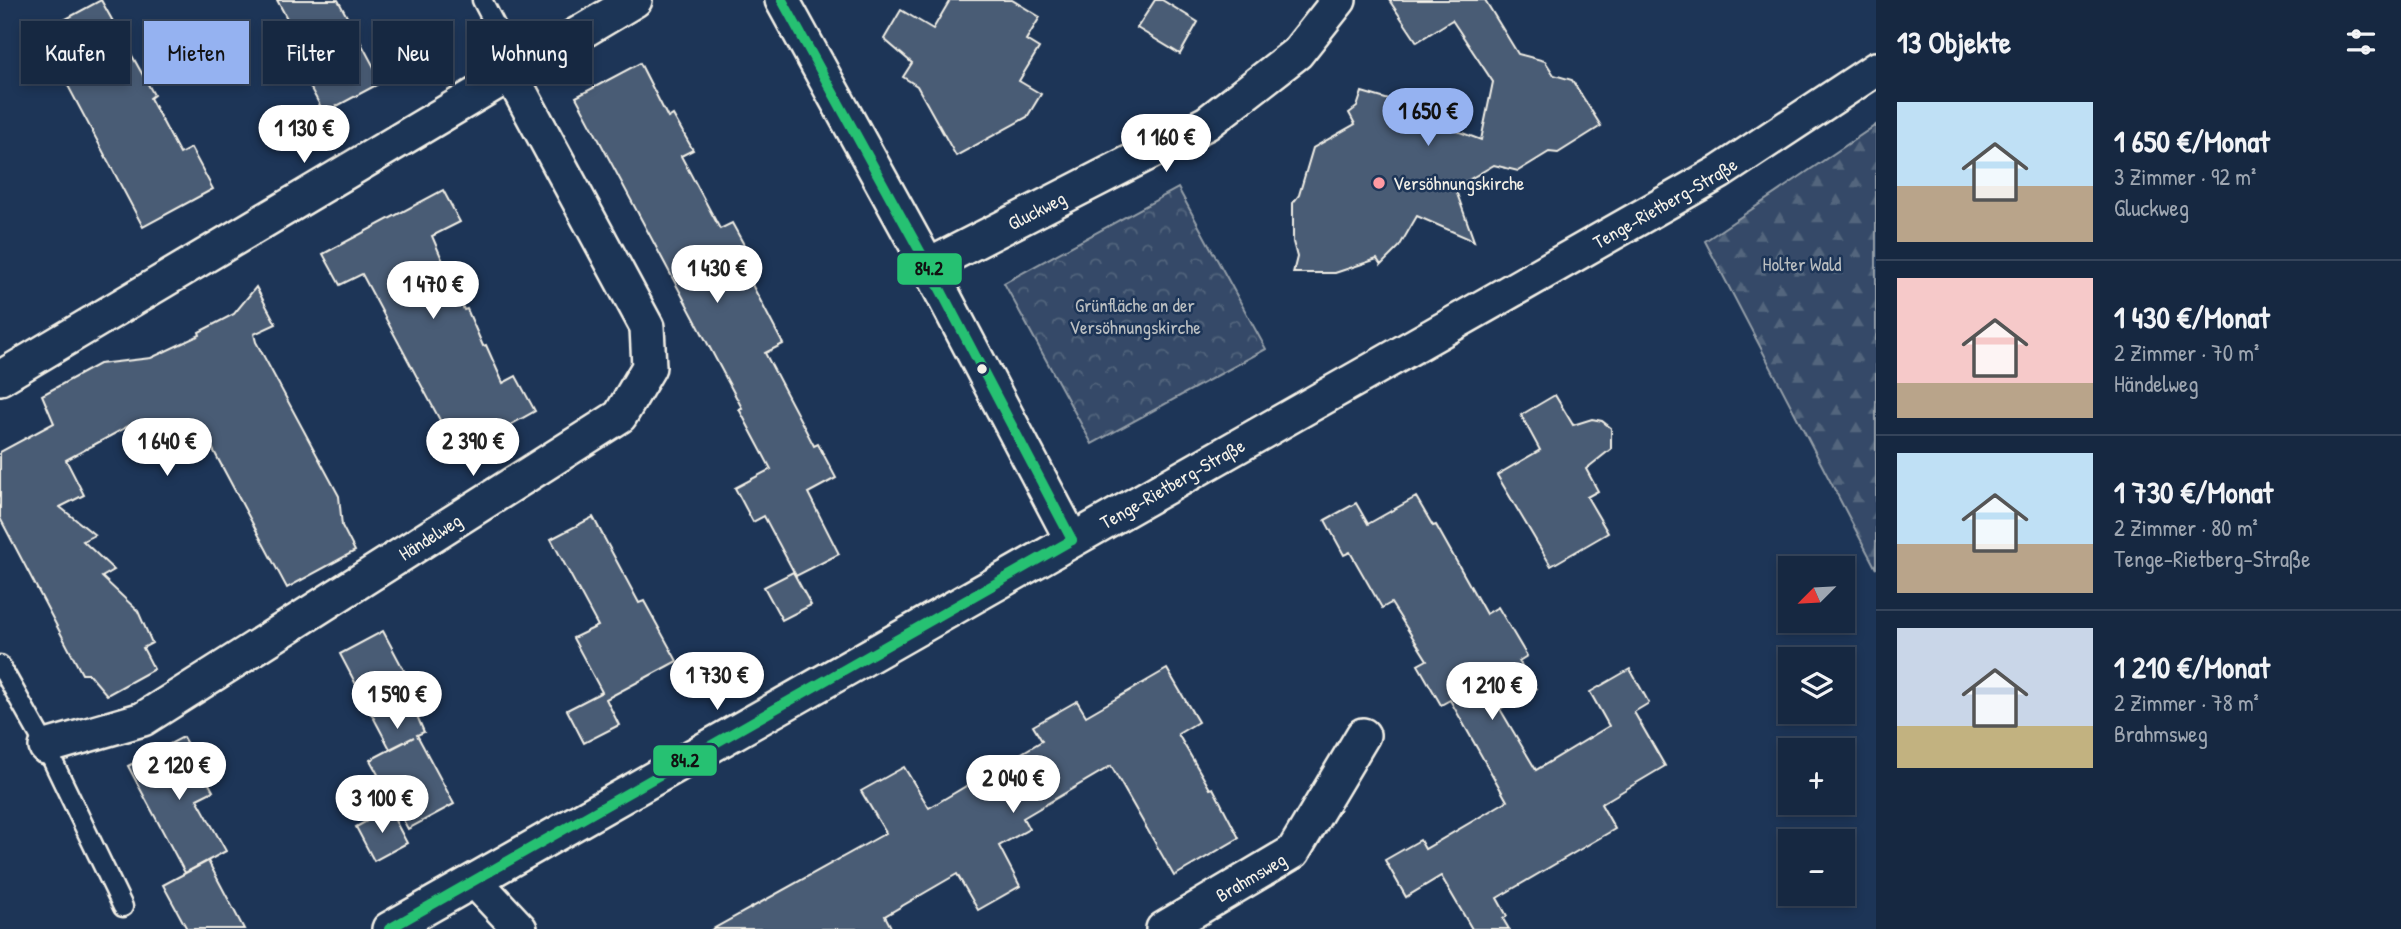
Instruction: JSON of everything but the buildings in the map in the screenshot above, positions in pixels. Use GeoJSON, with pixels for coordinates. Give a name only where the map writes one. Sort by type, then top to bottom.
{"type":"FeatureCollection","features":[{"type":"Feature","properties":{"kind":"street"},"geometry":{"type":"LineString","coordinates":[[592,25],[635,0]]}},
{"type":"Feature","properties":{"kind":"street"},"geometry":{"type":"LineString","coordinates":[[782,0],[928,266],[1072,540]]}},
{"type":"Feature","properties":{"kind":"street","name":"Gluckweg"},"geometry":{"type":"LineString","coordinates":[[928,266],[1207,122],[1297,53],[1339,0]]}},
{"type":"Feature","properties":{"kind":"street","name":"Tenge-Rietberg-Straße"},"geometry":{"type":"LineString","coordinates":[[389,929],[1720,172],[1876,69]]}},
{"type":"Feature","properties":{"kind":"street"},"geometry":{"type":"LineString","coordinates":[[0,378],[492,84]]}},
{"type":"Feature","properties":{"kind":"street","name":"Händelweg"},"geometry":{"type":"LineString","coordinates":[[46,747],[143,719],[620,416],[649,367],[647,327],[521,84]]}},
{"type":"Feature","properties":{"kind":"street","name":"Brahmsweg"},"geometry":{"type":"LineString","coordinates":[[1163,929],[1293,852],[1363,736]]}},
{"type":"Feature","properties":{"kind":"street"},"geometry":{"type":"LineString","coordinates":[[475,881],[520,929]]}},
{"type":"Feature","properties":{"kind":"lane"},"geometry":{"type":"LineString","coordinates":[[482,0],[491,21]]}},
{"type":"Feature","properties":{"kind":"lane"},"geometry":{"type":"LineString","coordinates":[[0,665],[46,747],[123,907]]}},
{"type":"Feature","properties":{"kind":"green space","name":"Holter Wald"},"geometry":{"type":"Polygon","coordinates":[[[1876,125],[1876,569],[1705,241],[1876,125]]]}},
{"type":"Feature","properties":{"kind":"green space","name":"Grünfläche an der Versöhnungskirche"},"geometry":{"type":"Polygon","coordinates":[[[1178,188],[1266,349],[1092,444],[1004,283],[1178,188]]]}},
{"type":"Feature","properties":{"kind":"transit line","name":"84.2"},"geometry":{"type":"LineString","coordinates":[[782,0],[928,266],[1072,540]]}},
{"type":"Feature","properties":{"kind":"transit line","name":"84.2"},"geometry":{"type":"LineString","coordinates":[[389,929],[1072,540]]}},
{"type":"Feature","properties":{"kind":"place","name":"Versöhnungskirche"},"geometry":{"type":"Point","coordinates":[1379,183]}}]}
